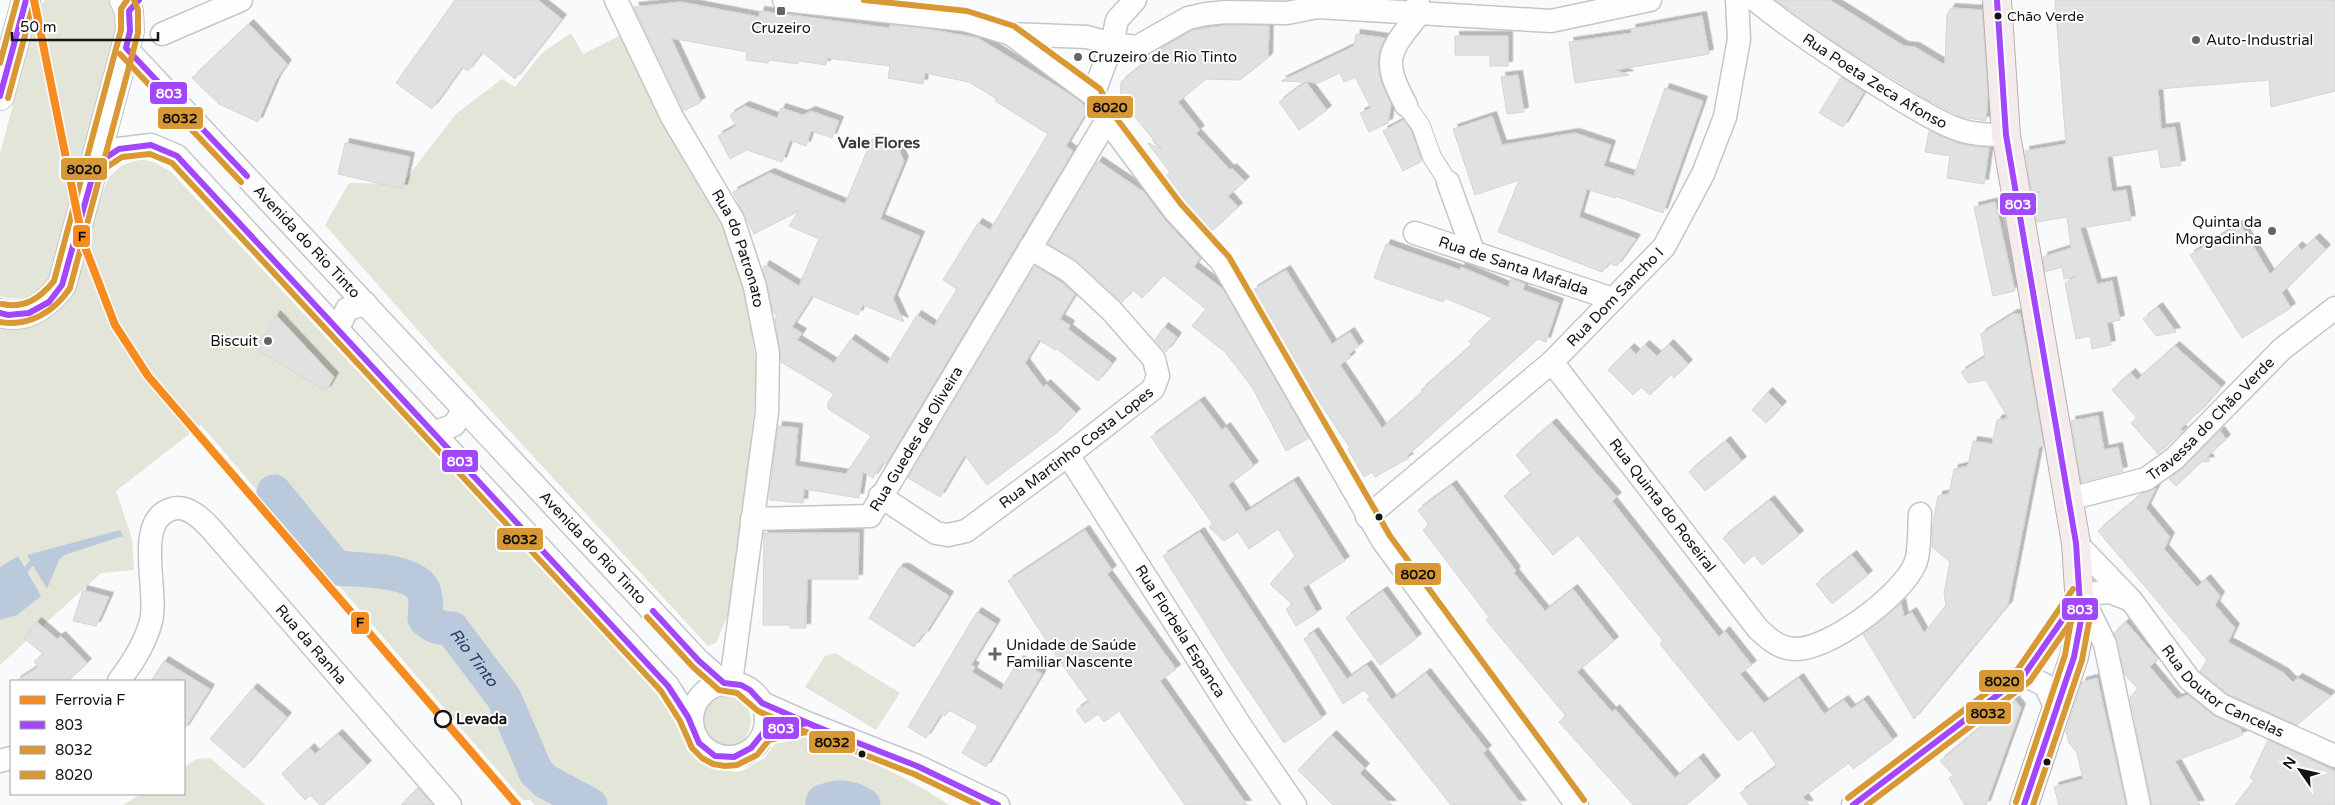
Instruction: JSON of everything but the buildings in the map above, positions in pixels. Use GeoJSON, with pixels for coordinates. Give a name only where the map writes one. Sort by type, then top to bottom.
{"type":"FeatureCollection","features":[{"type":"Feature","properties":{"kind":"main road"},"geometry":{"type":"LineString","coordinates":[[0,96],[26,0]]}},
{"type":"Feature","properties":{"kind":"main road"},"geometry":{"type":"LineString","coordinates":[[1997,0],[2006,135],[2076,543],[2081,620],[2074,657],[2024,805]]}},
{"type":"Feature","properties":{"kind":"main road"},"geometry":{"type":"LineString","coordinates":[[0,313],[8,315],[29,313],[49,302],[62,285],[126,48],[130,31],[131,4]]}},
{"type":"Feature","properties":{"kind":"street"},"geometry":{"type":"LineString","coordinates":[[162,34],[241,0]]}},
{"type":"Feature","properties":{"kind":"street","name":"Rua do Patronato"},"geometry":{"type":"LineString","coordinates":[[616,0],[672,116],[733,220],[756,287],[768,353],[767,412],[752,519]]}},
{"type":"Feature","properties":{"kind":"street"},"geometry":{"type":"LineString","coordinates":[[784,0],[965,20],[1011,34],[1087,37],[1112,44],[1137,46],[1188,18],[1216,13],[1287,13],[1318,7],[1418,7],[1551,20],[1601,4],[1650,0]]}},
{"type":"Feature","properties":{"kind":"street"},"geometry":{"type":"LineString","coordinates":[[1093,95],[1112,44],[1117,20],[1135,0]]}},
{"type":"Feature","properties":{"kind":"street","name":"Rua Dom Sancho I"},"geometry":{"type":"LineString","coordinates":[[1367,517],[1552,362],[1664,246],[1703,174],[1724,117],[1739,39],[1737,0]]}},
{"type":"Feature","properties":{"kind":"street","name":"Rua Poeta Zeca Afonso"},"geometry":{"type":"LineString","coordinates":[[1755,0],[1782,22],[1853,70],[1921,111],[1958,129],[1986,135],[2006,135]]}},
{"type":"Feature","properties":{"kind":"street"},"geometry":{"type":"LineString","coordinates":[[1418,7],[1390,58],[1394,83],[1420,126],[1432,158],[1448,182],[1473,251]]}},
{"type":"Feature","properties":{"kind":"street"},"geometry":{"type":"LineString","coordinates":[[1011,34],[1093,95],[1107,120],[1174,210],[1222,262],[1382,541],[1577,805]]}},
{"type":"Feature","properties":{"kind":"street","name":"Avenida do Rio Tinto"},"geometry":{"type":"LineString","coordinates":[[126,48],[699,661],[727,683]]}},
{"type":"Feature","properties":{"kind":"street","name":"Rua Guedes de Oliveira"},"geometry":{"type":"LineString","coordinates":[[752,519],[870,516],[880,496],[1107,120]]}},
{"type":"Feature","properties":{"kind":"street"},"geometry":{"type":"LineString","coordinates":[[96,164],[119,149],[150,145],[177,156],[668,686],[691,723],[694,734],[700,744],[708,752],[719,756],[742,755],[751,750],[764,732],[766,722],[762,703]]}},
{"type":"Feature","properties":{"kind":"street","name":"Rua de Santa Mafalda"},"geometry":{"type":"LineString","coordinates":[[1415,232],[1614,299]]}},
{"type":"Feature","properties":{"kind":"street","name":"Rua Martinho Costa Lopes"},"geometry":{"type":"LineString","coordinates":[[880,496],[936,533],[948,535],[966,531],[1153,389],[1158,376],[1154,359],[1111,310],[1069,271],[1030,248]]}},
{"type":"Feature","properties":{"kind":"street","name":"Avenida do Rio Tinto"},"geometry":{"type":"LineString","coordinates":[[338,330],[347,308],[366,304]]}},
{"type":"Feature","properties":{"kind":"street","name":"Travessa do Chão Verde"},"geometry":{"type":"LineString","coordinates":[[2069,499],[2146,479],[2174,460],[2282,349],[2335,308]]}},
{"type":"Feature","properties":{"kind":"street","name":"Rua Quinta do Roseiral"},"geometry":{"type":"LineString","coordinates":[[1552,362],[1758,629],[1777,646],[1794,649],[1811,647],[1830,639],[1892,596],[1916,563],[1920,514]]}},
{"type":"Feature","properties":{"kind":"street"},"geometry":{"type":"LineString","coordinates":[[434,433],[454,425],[464,409]]}},
{"type":"Feature","properties":{"kind":"street","name":"Rua Florbela Espanca"},"geometry":{"type":"LineString","coordinates":[[1068,455],[1242,728],[1295,805]]}},
{"type":"Feature","properties":{"kind":"street","name":"Rua da Ranha"},"geometry":{"type":"LineString","coordinates":[[120,680],[140,652],[151,619],[153,587],[149,540],[153,527],[161,514],[169,509],[185,508],[203,520],[450,805]]}},
{"type":"Feature","properties":{"kind":"street"},"geometry":{"type":"LineString","coordinates":[[727,683],[752,519]]}},
{"type":"Feature","properties":{"kind":"street","name":"Rua Doutor Cancelas"},"geometry":{"type":"LineString","coordinates":[[2076,543],[2131,600],[2189,679],[2222,705],[2335,756]]}},
{"type":"Feature","properties":{"kind":"street"},"geometry":{"type":"LineString","coordinates":[[2080,594],[2110,592],[2131,600]]}},
{"type":"Feature","properties":{"kind":"street"},"geometry":{"type":"LineString","coordinates":[[1853,805],[2024,675],[2080,594]]}},
{"type":"Feature","properties":{"kind":"street"},"geometry":{"type":"LineString","coordinates":[[2080,594],[2105,644],[2139,805]]}},
{"type":"Feature","properties":{"kind":"street"},"geometry":{"type":"LineString","coordinates":[[2024,675],[2045,685],[2057,710]]}},
{"type":"Feature","properties":{"kind":"street"},"geometry":{"type":"LineString","coordinates":[[691,723],[697,701],[714,685],[727,683],[747,687],[762,703],[807,723],[917,766],[998,805]]}},
{"type":"Feature","properties":{"kind":"street"},"geometry":{"type":"LineString","coordinates":[[764,732],[807,723]]}},
{"type":"Feature","properties":{"kind":"shaded area"},"geometry":{"type":"Polygon","coordinates":[[[45,0],[112,0],[120,29],[52,277],[35,293],[16,299],[0,296],[0,153],[40,6],[45,0]]]}},
{"type":"Feature","properties":{"kind":"shaded area"},"geometry":{"type":"Polygon","coordinates":[[[571,33],[583,54],[625,33],[659,114],[727,235],[749,295],[757,380],[746,487],[728,615],[716,643],[708,646],[438,353],[325,225],[349,183],[402,184],[456,114],[502,79],[515,87],[542,53],[571,33]]]}},
{"type":"Feature","properties":{"kind":"shaded area"},"geometry":{"type":"Polygon","coordinates":[[[139,159],[154,162],[170,171],[659,693],[673,708],[688,744],[698,757],[716,768],[734,772],[742,771],[765,758],[775,744],[794,733],[874,763],[913,783],[949,805],[535,805],[530,800],[523,800],[201,425],[116,491],[132,539],[134,570],[101,573],[0,665],[0,325],[38,321],[58,310],[69,291],[108,178],[121,166],[139,159]]]}},
{"type":"Feature","properties":{"kind":"shaded area"},"geometry":{"type":"Polygon","coordinates":[[[835,653],[900,693],[876,730],[805,687],[825,656],[835,653]]]}},
{"type":"Feature","properties":{"kind":"shaded area"},"geometry":{"type":"Polygon","coordinates":[[[725,695],[735,697],[743,703],[749,711],[751,721],[749,731],[743,739],[735,745],[725,747],[715,745],[707,739],[701,731],[699,721],[701,711],[707,703],[715,697],[725,695]]]}},
{"type":"Feature","properties":{"kind":"shaded area"},"geometry":{"type":"Polygon","coordinates":[[[210,758],[266,805],[123,805],[139,795],[185,795],[185,766],[197,759],[210,758]]]}},
{"type":"Feature","properties":{"kind":"water"},"geometry":{"type":"Polygon","coordinates":[[[120,530],[123,536],[64,555],[59,560],[47,589],[27,555],[120,530]]]}},
{"type":"Feature","properties":{"kind":"water"},"geometry":{"type":"Polygon","coordinates":[[[18,556],[41,596],[17,615],[0,620],[0,567],[18,556]]]}},
{"type":"Feature","properties":{"kind":"waterway","name":"Rio Tinto"},"geometry":{"type":"LineString","coordinates":[[274,492],[336,568],[395,574],[406,577],[422,588],[426,607],[425,618],[437,626],[452,629],[504,698],[536,772],[545,781],[590,805]]}},
{"type":"Feature","properties":{"kind":"waterway"},"geometry":{"type":"LineString","coordinates":[[22,575],[36,557]]}},
{"type":"Feature","properties":{"kind":"waterway","name":"Rio Tinto"},"geometry":{"type":"LineString","coordinates":[[823,802],[843,798],[863,805]]}},
{"type":"Feature","properties":{"kind":"rail line","name":"F"},"geometry":{"type":"LineString","coordinates":[[34,0],[83,242],[115,325],[148,376],[517,805]]}},
{"type":"Feature","properties":{"kind":"transit line","name":"8020"},"geometry":{"type":"LineString","coordinates":[[0,63],[17,0]]}},
{"type":"Feature","properties":{"kind":"transit line","name":"803"},"geometry":{"type":"LineString","coordinates":[[0,96],[26,0]]}},
{"type":"Feature","properties":{"kind":"transit line","name":"8020"},"geometry":{"type":"LineString","coordinates":[[2,304],[18,305],[31,301],[54,281],[121,30],[121,9],[127,0]]}},
{"type":"Feature","properties":{"kind":"transit line","name":"8032"},"geometry":{"type":"LineString","coordinates":[[0,322],[21,322],[40,316],[64,297],[70,288],[138,33],[138,10],[134,0]]}},
{"type":"Feature","properties":{"kind":"transit line","name":"803"},"geometry":{"type":"LineString","coordinates":[[139,0],[129,11],[130,31],[126,48],[247,176]]}},
{"type":"Feature","properties":{"kind":"transit line","name":"8020"},"geometry":{"type":"LineString","coordinates":[[864,0],[967,11],[1014,26],[1100,89],[1114,115],[1181,204],[1229,257],[1390,536],[1584,800]]}},
{"type":"Feature","properties":{"kind":"transit line","name":"803"},"geometry":{"type":"LineString","coordinates":[[1997,0],[2006,135],[2076,543],[2081,620],[2074,657],[2024,805]]}},
{"type":"Feature","properties":{"kind":"transit line","name":"8032"},"geometry":{"type":"LineString","coordinates":[[8,98],[34,2]]}},
{"type":"Feature","properties":{"kind":"transit line","name":"8032"},"geometry":{"type":"LineString","coordinates":[[120,54],[241,182]]}},
{"type":"Feature","properties":{"kind":"transit line","name":"803"},"geometry":{"type":"LineString","coordinates":[[0,313],[8,315],[29,313],[49,302],[62,285],[96,164],[119,149],[151,145],[177,156],[668,686],[688,717],[699,743],[715,756],[734,757],[751,748],[764,732],[807,723],[917,766],[998,805]]}},
{"type":"Feature","properties":{"kind":"transit line","name":"8032"},"geometry":{"type":"LineString","coordinates":[[101,171],[122,157],[150,154],[172,163],[661,691],[680,721],[692,748],[702,758],[713,764],[737,765],[757,755],[769,740],[806,732],[914,774],[978,805]]}},
{"type":"Feature","properties":{"kind":"transit line","name":"8020"},"geometry":{"type":"LineString","coordinates":[[1848,798],[2018,669],[2073,589]]}},
{"type":"Feature","properties":{"kind":"transit line","name":"8032"},"geometry":{"type":"LineString","coordinates":[[1867,805],[2030,681],[2087,599]]}},
{"type":"Feature","properties":{"kind":"transit line","name":"803"},"geometry":{"type":"LineString","coordinates":[[1853,805],[2024,675],[2072,606]]}},
{"type":"Feature","properties":{"kind":"transit line","name":"803"},"geometry":{"type":"LineString","coordinates":[[653,611],[699,661],[724,683],[741,685],[750,690],[762,703],[826,731]]}},
{"type":"Feature","properties":{"kind":"transit line","name":"8020"},"geometry":{"type":"LineString","coordinates":[[2016,802],[2065,655],[2072,615]]}},
{"type":"Feature","properties":{"kind":"transit line","name":"8032"},"geometry":{"type":"LineString","coordinates":[[647,617],[693,667],[719,690],[737,693],[758,711],[822,739]]}},
{"type":"Feature","properties":{"kind":"transit line","name":"8032"},"geometry":{"type":"LineString","coordinates":[[2033,805],[2082,660],[2090,617]]}},
{"type":"Feature","properties":{"kind":"place","name":"Cruzeiro"},"geometry":{"type":"Point","coordinates":[781,11]}},
{"type":"Feature","properties":{"kind":"place","name":"Chão Verde"},"geometry":{"type":"Point","coordinates":[1998,16]}},
{"type":"Feature","properties":{"kind":"place","name":"Auto-Industrial"},"geometry":{"type":"Point","coordinates":[2196,40]}},
{"type":"Feature","properties":{"kind":"place","name":"Cruzeiro de Rio Tinto"},"geometry":{"type":"Point","coordinates":[1078,57]}},
{"type":"Feature","properties":{"kind":"place","name":"Quinta da Morgadinha"},"geometry":{"type":"Point","coordinates":[2272,231]}},
{"type":"Feature","properties":{"kind":"place","name":"Biscuit"},"geometry":{"type":"Point","coordinates":[268,341]}},
{"type":"Feature","properties":{"kind":"place","name":"Unidade de Saúde Familiar Nascente"},"geometry":{"type":"Point","coordinates":[995,654]}},
{"type":"Feature","properties":{"kind":"place","name":"Levada"},"geometry":{"type":"Point","coordinates":[443,719]}},
{"type":"Feature","properties":{"kind":"district","name":"Vale Flores"},"geometry":{"type":"Point","coordinates":[879,143]}}]}
